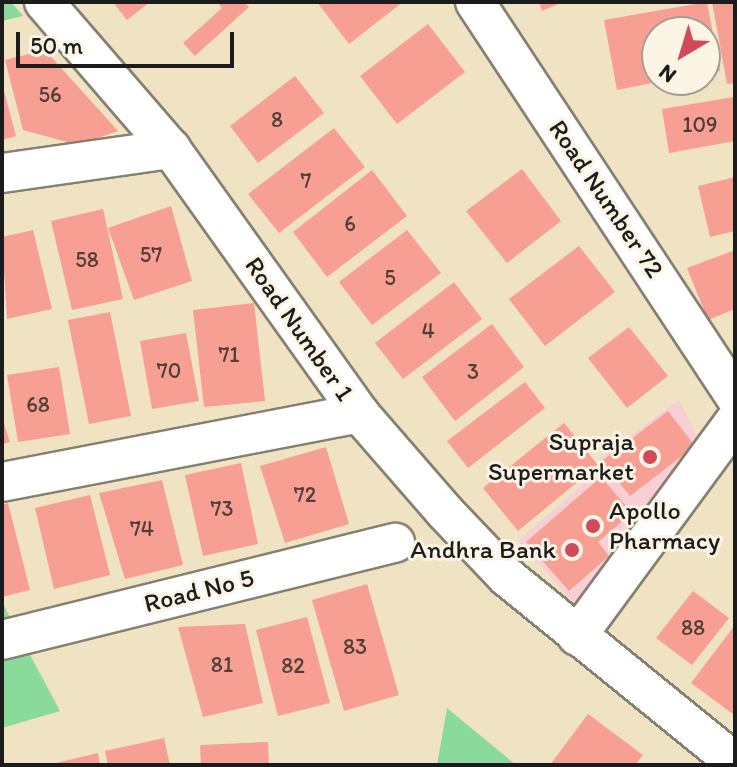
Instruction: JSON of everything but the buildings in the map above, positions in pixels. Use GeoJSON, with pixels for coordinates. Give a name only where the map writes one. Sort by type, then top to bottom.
{"type":"FeatureCollection","features":[{"type":"Feature","properties":{"kind":"street","name":"Road Number 1"},"geometry":{"type":"LineString","coordinates":[[44,2],[171,149],[359,413],[507,577],[735,762]]}},
{"type":"Feature","properties":{"kind":"street","name":"Road Number 72"},"geometry":{"type":"LineString","coordinates":[[475,2],[735,397]]}},
{"type":"Feature","properties":{"kind":"street"},"geometry":{"type":"LineString","coordinates":[[2,173],[171,149]]}},
{"type":"Feature","properties":{"kind":"street"},"geometry":{"type":"LineString","coordinates":[[2,482],[359,413]]}},
{"type":"Feature","properties":{"kind":"street"},"geometry":{"type":"LineString","coordinates":[[577,636],[735,421]]}},
{"type":"Feature","properties":{"kind":"street","name":"Road No 5"},"geometry":{"type":"LineString","coordinates":[[2,640],[395,543]]}},
{"type":"Feature","properties":{"kind":"shaded area"},"geometry":{"type":"Polygon","coordinates":[[[679,400],[700,444],[575,604],[518,541],[601,468],[599,459],[679,400]]]}},
{"type":"Feature","properties":{"kind":"green space"},"geometry":{"type":"Polygon","coordinates":[[[2,2],[11,2],[23,16],[2,21],[2,2]]]}},
{"type":"Feature","properties":{"kind":"green space"},"geometry":{"type":"Polygon","coordinates":[[[2,607],[60,711],[2,728],[2,607]]]}},
{"type":"Feature","properties":{"kind":"green space"},"geometry":{"type":"Polygon","coordinates":[[[447,708],[516,765],[437,765],[447,708]]]}},
{"type":"Feature","properties":{"kind":"place","name":"Supraja Supermarket"},"geometry":{"type":"Point","coordinates":[650,457]}},
{"type":"Feature","properties":{"kind":"place","name":"Apollo Pharmacy"},"geometry":{"type":"Point","coordinates":[593,526]}},
{"type":"Feature","properties":{"kind":"place","name":"Andhra Bank"},"geometry":{"type":"Point","coordinates":[572,550]}}]}
